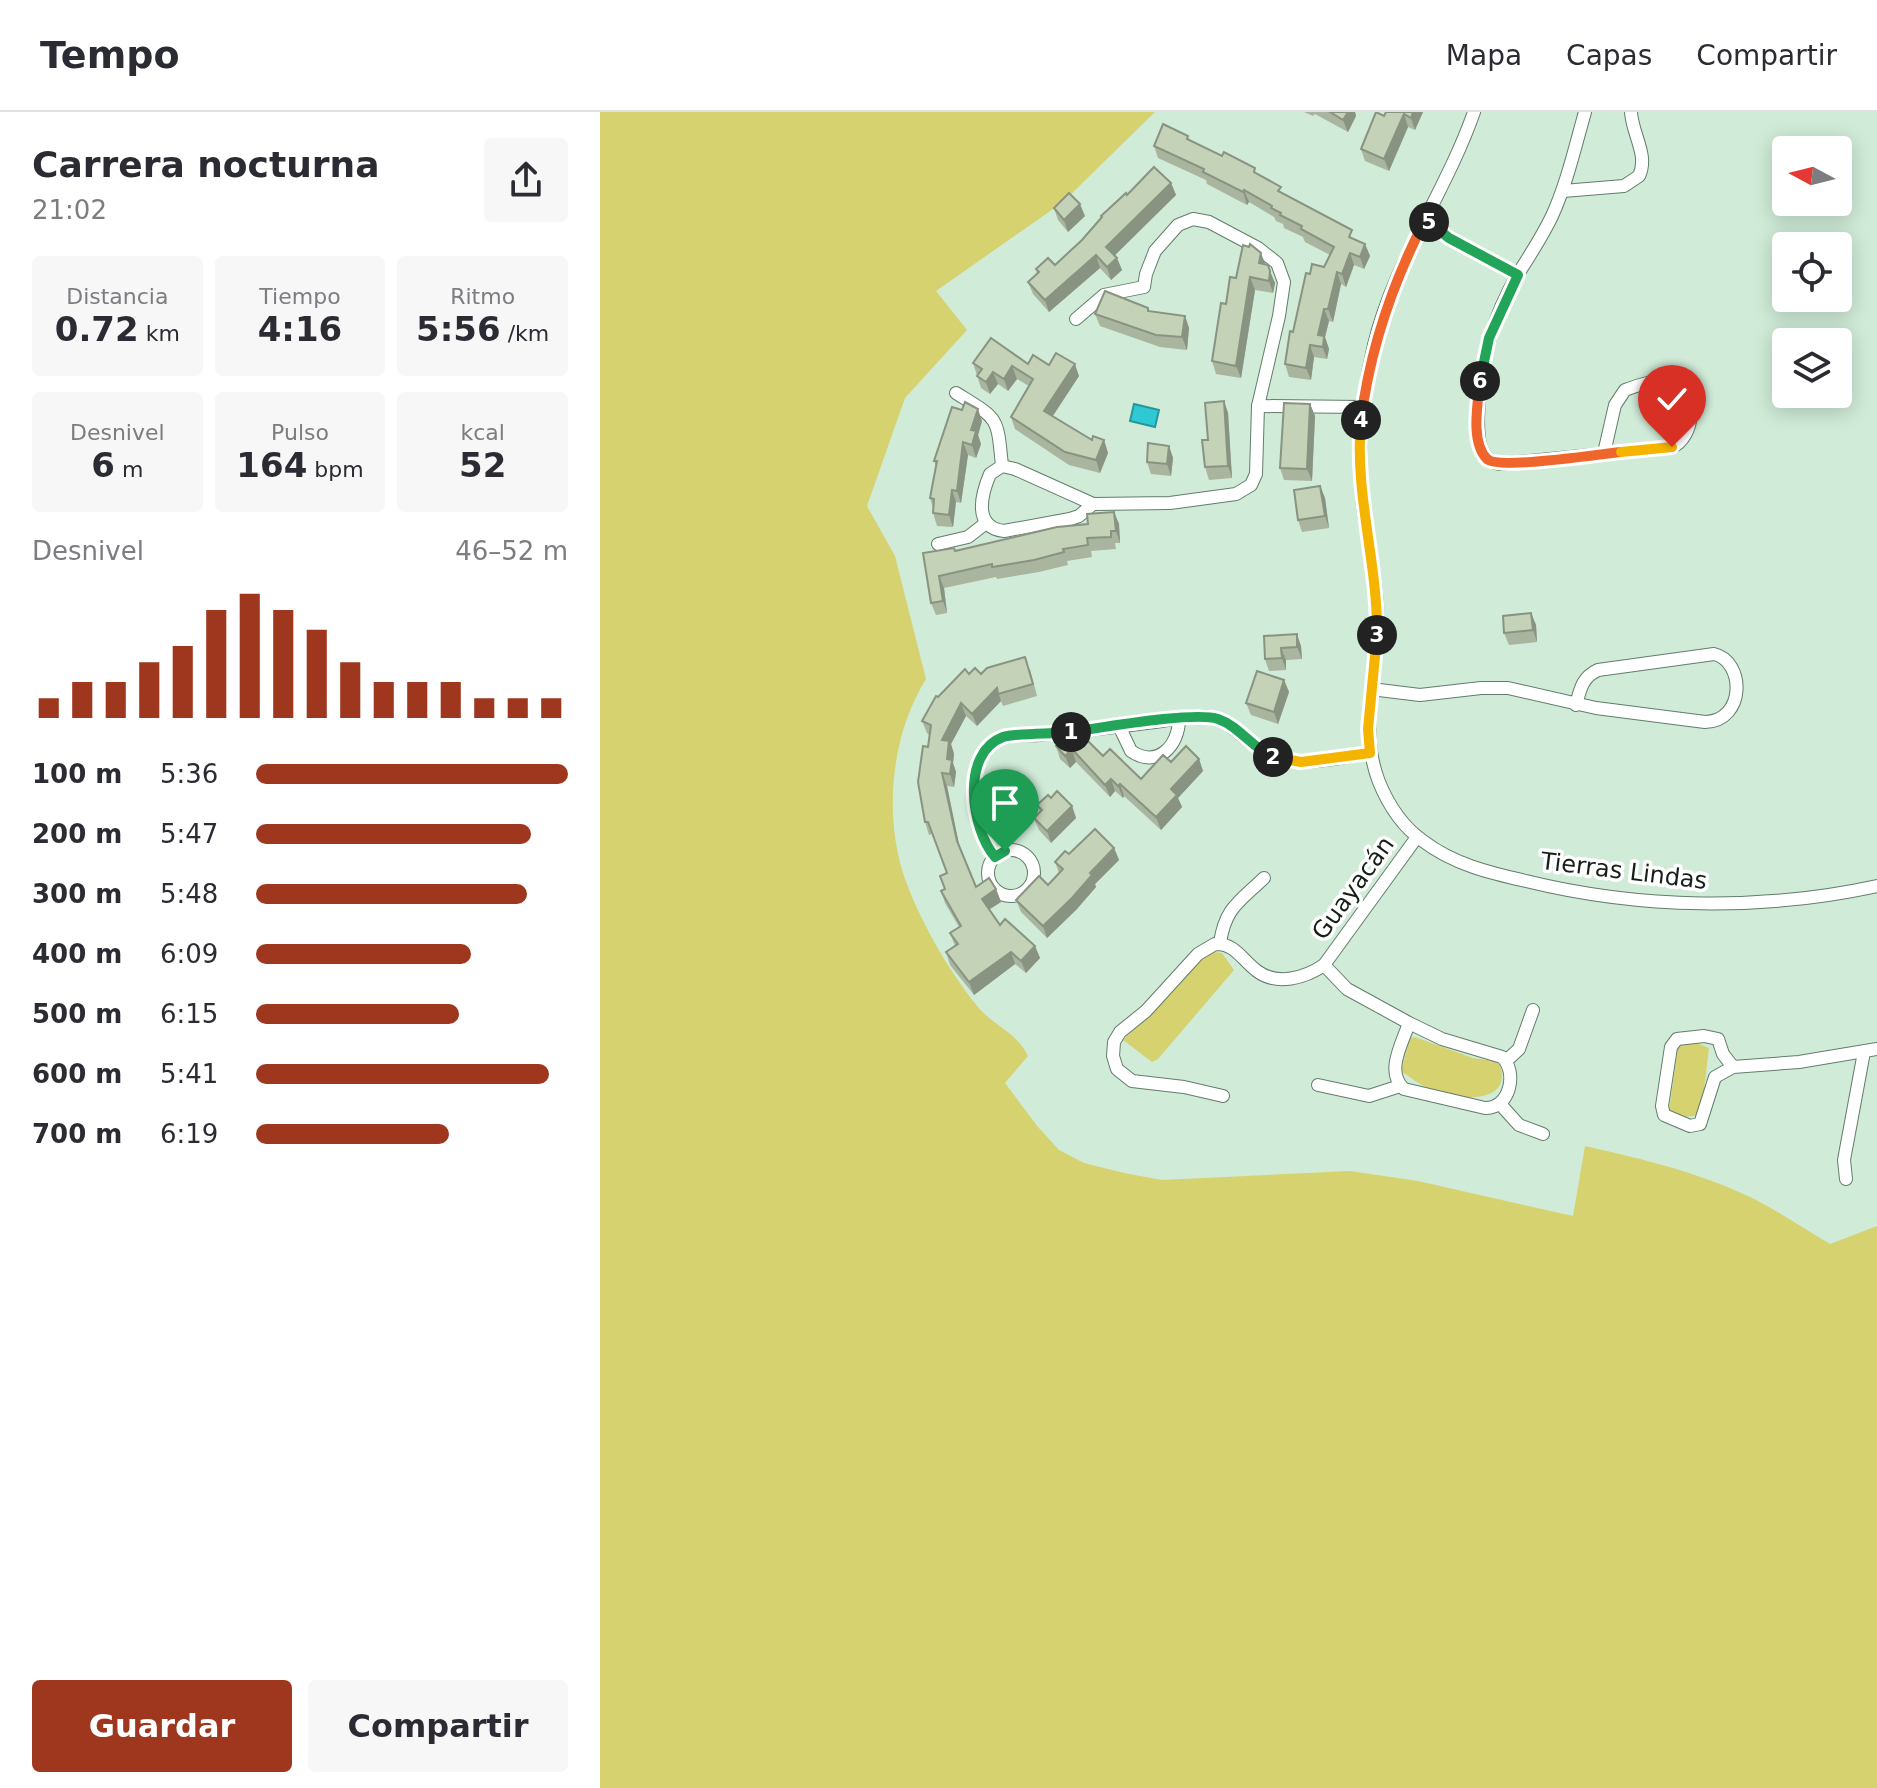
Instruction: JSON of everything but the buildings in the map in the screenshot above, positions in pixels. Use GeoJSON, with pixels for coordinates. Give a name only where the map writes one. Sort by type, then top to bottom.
{"type":"FeatureCollection","features":[{"type":"Feature","properties":{"kind":"street","name":"Tierras Lindas"},"geometry":{"type":"LineString","coordinates":[[1474,112],[1453,165],[1400,270],[1382,317],[1362,407],[1363,506],[1378,614],[1368,729],[1370,753],[1384,793],[1417,837],[1453,859],[1538,884],[1621,897],[1747,903],[1832,895],[1877,886]]}},
{"type":"Feature","properties":{"kind":"street"},"geometry":{"type":"LineString","coordinates":[[1585,112],[1563,191],[1496,318],[1483,359],[1479,444],[1489,460],[1499,464],[1672,447],[1682,442],[1688,433],[1690,417],[1684,391],[1675,383],[1666,381],[1625,390],[1615,405],[1604,453]]}},
{"type":"Feature","properties":{"kind":"street"},"geometry":{"type":"LineString","coordinates":[[1563,191],[1624,186],[1639,176],[1643,158],[1631,112]]}},
{"type":"Feature","properties":{"kind":"street"},"geometry":{"type":"LineString","coordinates":[[1076,319],[1104,295],[1144,287],[1155,251],[1182,222],[1193,219],[1209,222],[1265,251],[1277,263],[1283,276],[1279,316],[1258,406],[1256,474],[1251,485],[1242,492],[1155,504],[1093,504],[1002,466],[993,470],[987,479],[981,510],[986,523],[1004,531],[1070,519],[1079,516],[1093,504]]}},
{"type":"Feature","properties":{"kind":"street"},"geometry":{"type":"LineString","coordinates":[[1425,220],[1449,238],[1518,275]]}},
{"type":"Feature","properties":{"kind":"street"},"geometry":{"type":"LineString","coordinates":[[956,393],[996,422],[1002,466]]}},
{"type":"Feature","properties":{"kind":"street"},"geometry":{"type":"LineString","coordinates":[[1258,406],[1362,407]]}},
{"type":"Feature","properties":{"kind":"street"},"geometry":{"type":"LineString","coordinates":[[938,544],[963,539],[986,523]]}},
{"type":"Feature","properties":{"kind":"street"},"geometry":{"type":"LineString","coordinates":[[1371,689],[1420,695],[1495,687],[1520,690],[1576,705],[1712,722],[1721,720],[1731,711],[1736,694],[1731,664],[1714,654],[1598,670],[1586,678],[1576,705]]}},
{"type":"Feature","properties":{"kind":"street"},"geometry":{"type":"LineString","coordinates":[[995,857],[979,832],[974,797],[977,768],[989,746],[1011,735],[1204,716],[1234,727],[1261,751],[1290,762],[1370,753]]}},
{"type":"Feature","properties":{"kind":"street"},"geometry":{"type":"LineString","coordinates":[[1119,726],[1131,751],[1151,758],[1159,757],[1171,747],[1178,734],[1179,719]]}},
{"type":"Feature","properties":{"kind":"street","name":"Guayacán"},"geometry":{"type":"LineString","coordinates":[[1220,943],[1231,947],[1255,970],[1269,977],[1300,977],[1324,965],[1417,837]]}},
{"type":"Feature","properties":{"kind":"street"},"geometry":{"type":"LineString","coordinates":[[1223,1096],[1184,1087],[1132,1081],[1117,1069],[1113,1056],[1114,1042],[1120,1032],[1146,1011],[1198,954],[1220,943],[1229,912],[1264,878]]}},
{"type":"Feature","properties":{"kind":"street","name":"Guayacán"},"geometry":{"type":"LineString","coordinates":[[1324,965],[1347,989],[1409,1023],[1442,1039],[1492,1053],[1506,1061]]}},
{"type":"Feature","properties":{"kind":"street"},"geometry":{"type":"LineString","coordinates":[[1409,1023],[1395,1069],[1400,1086],[1416,1094],[1494,1108],[1508,1092],[1510,1069],[1506,1061],[1519,1049],[1533,1010]]}},
{"type":"Feature","properties":{"kind":"street"},"geometry":{"type":"LineString","coordinates":[[1733,1067],[1723,1054],[1718,1039],[1711,1036],[1677,1039],[1671,1047],[1662,1106],[1664,1115],[1690,1126],[1700,1124],[1704,1120],[1715,1077],[1733,1067],[1799,1062],[1870,1050],[1844,1160],[1846,1179]]}},
{"type":"Feature","properties":{"kind":"street"},"geometry":{"type":"LineString","coordinates":[[1318,1085],[1369,1096],[1400,1086]]}},
{"type":"Feature","properties":{"kind":"street"},"geometry":{"type":"LineString","coordinates":[[1500,1104],[1519,1125],[1543,1134]]}},
{"type":"Feature","properties":{"kind":"shaded area"},"geometry":{"type":"Polygon","coordinates":[[[600,112],[1155,112],[1063,202],[936,291],[967,330],[905,398],[867,506],[895,556],[926,679],[905,725],[894,776],[894,829],[898,855],[911,896],[936,945],[966,992],[983,1013],[1018,1041],[1028,1056],[1005,1083],[1059,1150],[1084,1163],[1162,1180],[1350,1171],[1418,1181],[1573,1216],[1585,1146],[1715,1182],[1775,1210],[1830,1244],[1877,1226],[1877,1788],[600,1788],[600,112]]]}},
{"type":"Feature","properties":{"kind":"shaded area"},"geometry":{"type":"Polygon","coordinates":[[[1222,953],[1234,970],[1158,1059],[1152,1062],[1123,1040],[1208,954],[1222,953]]]}},
{"type":"Feature","properties":{"kind":"shaded area"},"geometry":{"type":"Polygon","coordinates":[[[1415,1037],[1473,1058],[1494,1061],[1500,1065],[1502,1079],[1498,1088],[1478,1097],[1464,1097],[1439,1093],[1422,1085],[1401,1071],[1410,1038],[1415,1037]]]}},
{"type":"Feature","properties":{"kind":"shaded area"},"geometry":{"type":"Polygon","coordinates":[[[1692,1041],[1709,1048],[1701,1115],[1685,1117],[1669,1111],[1678,1045],[1692,1041]]]}},
{"type":"Feature","properties":{"kind":"water"},"geometry":{"type":"Polygon","coordinates":[[[1134,404],[1159,410],[1155,427],[1130,421],[1134,404]]]}},
{"type":"Feature","properties":{"kind":"route"},"geometry":{"type":"LineString","coordinates":[[1005,851],[995,857],[983,841],[976,821],[974,785],[982,755],[994,742],[1011,735],[1032,736],[1204,716],[1227,722],[1253,745],[1269,755],[1290,762],[1370,753],[1368,729],[1378,614],[1363,506],[1360,425],[1382,317],[1392,288],[1425,220],[1449,238],[1518,275],[1496,318],[1483,359],[1478,408],[1479,444],[1489,460],[1499,464],[1514,463],[1672,447]]}}]}
